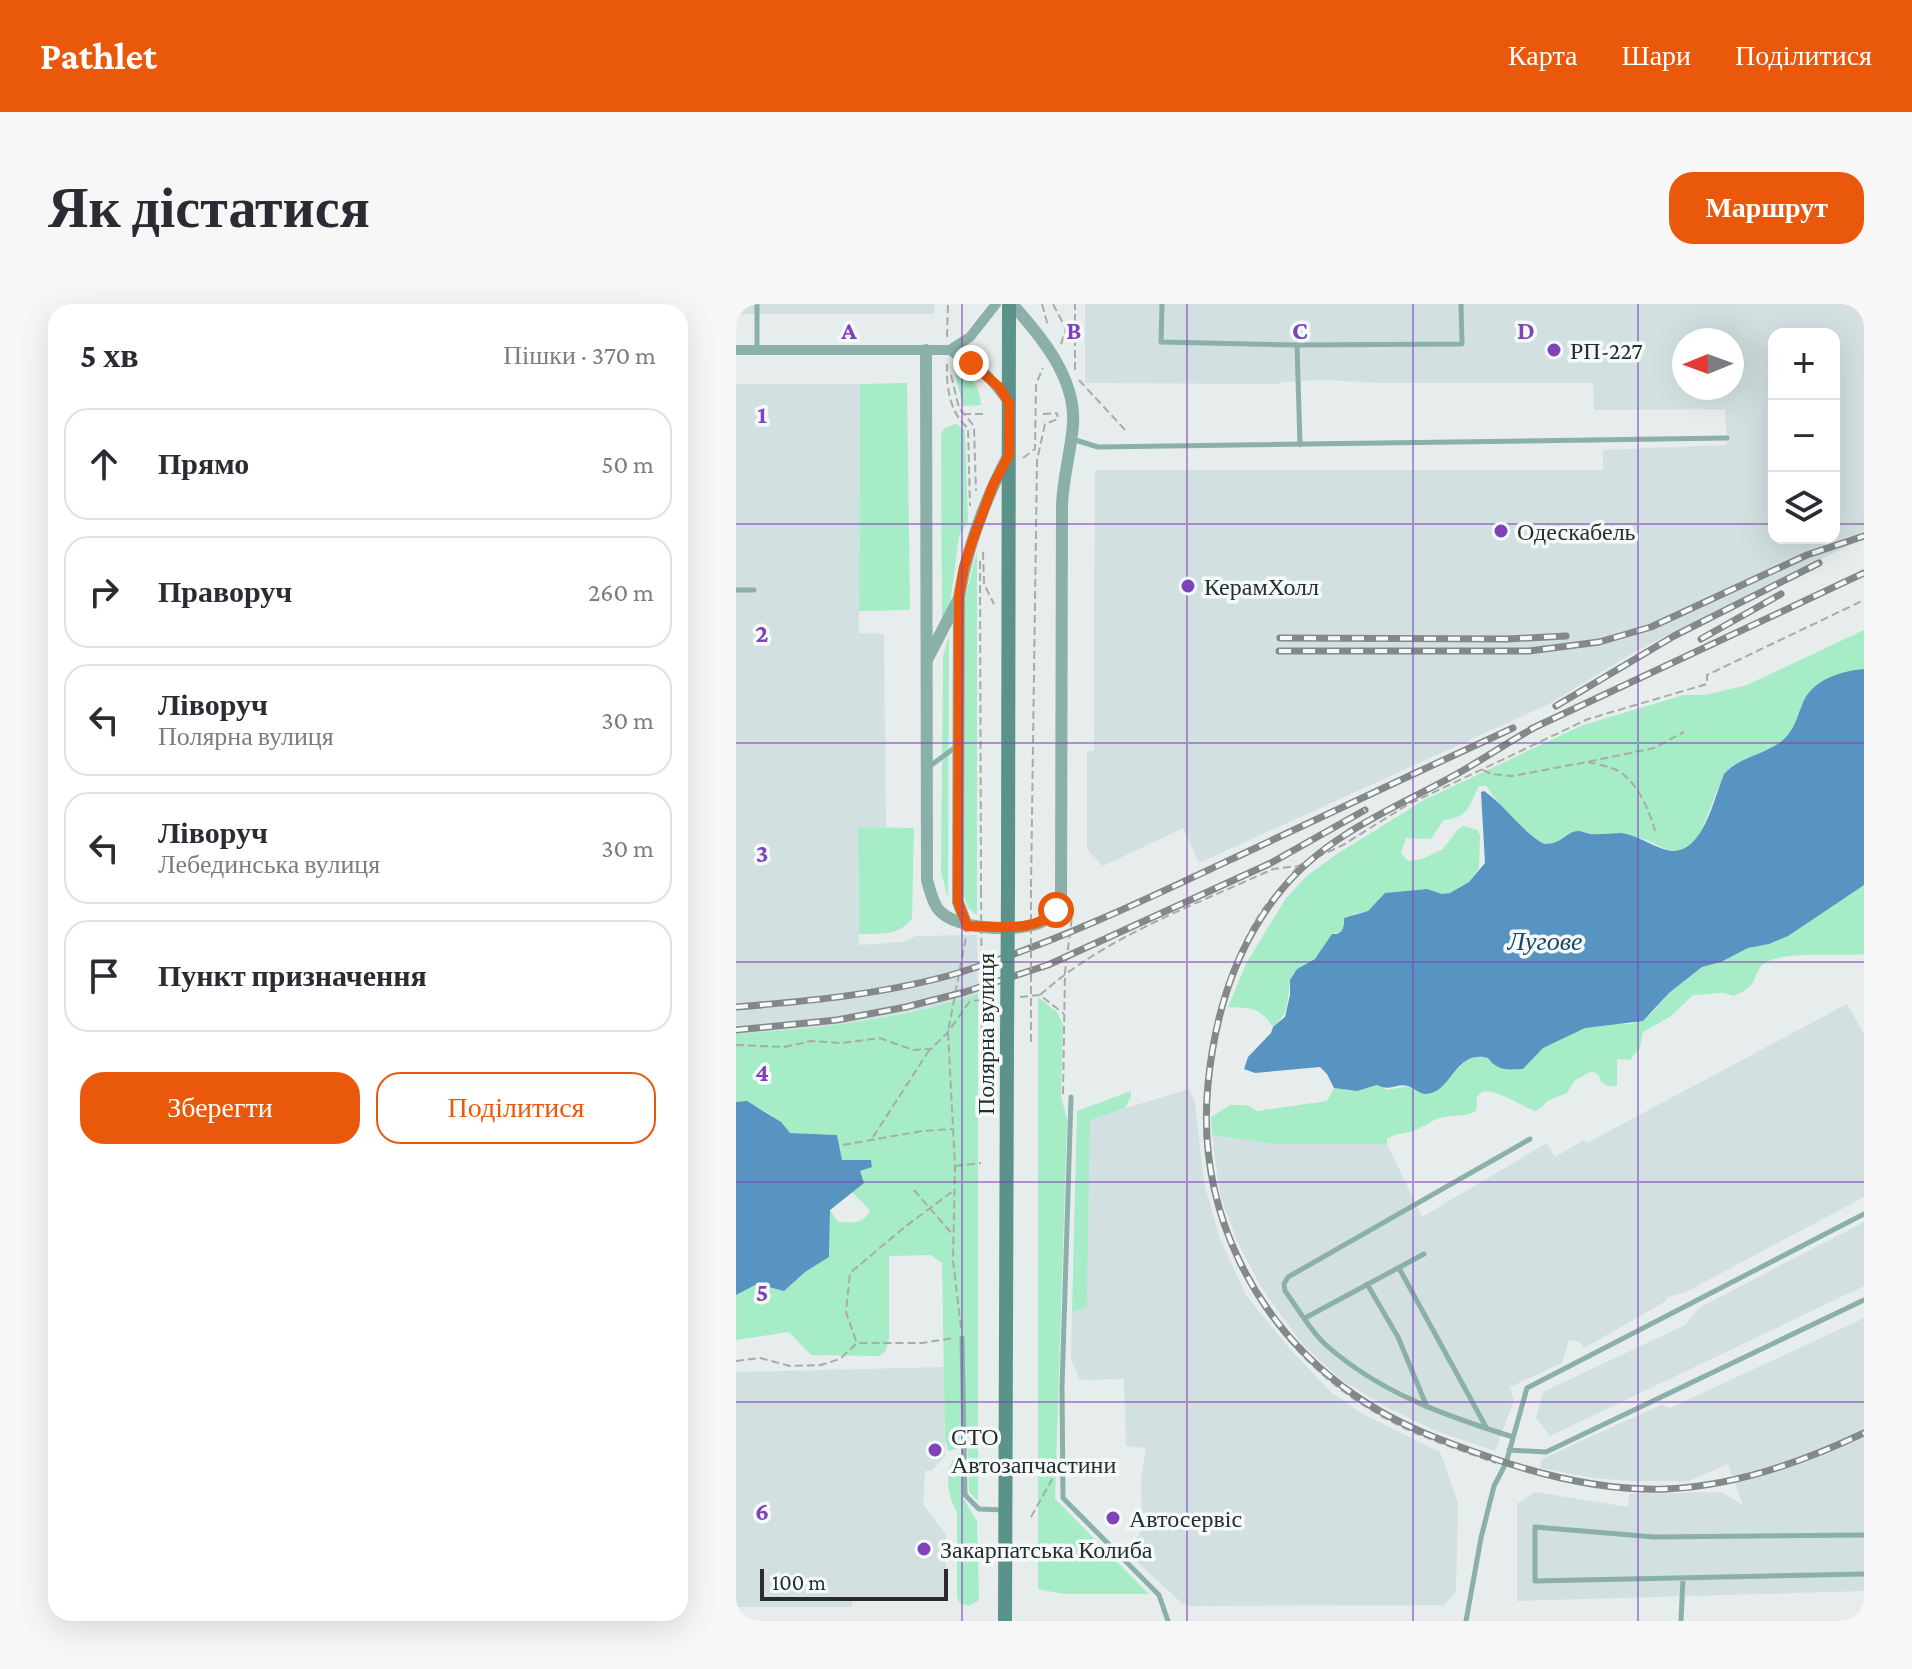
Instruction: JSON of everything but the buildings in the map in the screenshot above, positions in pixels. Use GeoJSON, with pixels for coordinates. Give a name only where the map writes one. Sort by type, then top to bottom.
{"type":"FeatureCollection","features":[{"type":"Feature","properties":{"kind":"main road","name":"Полярна вулиця"},"geometry":{"type":"LineString","coordinates":[[1005,1621],[1011,304]]}},
{"type":"Feature","properties":{"kind":"street"},"geometry":{"type":"LineString","coordinates":[[736,350],[948,350],[970,337],[996,304]]}},
{"type":"Feature","properties":{"kind":"street"},"geometry":{"type":"LineString","coordinates":[[926,350],[927,880],[938,909],[946,917],[967,926],[1039,924],[1067,905],[1062,505],[1063,479],[1073,422],[1068,390],[1052,355],[1038,333],[1011,304]]}},
{"type":"Feature","properties":{"kind":"street"},"geometry":{"type":"LineString","coordinates":[[948,350],[987,375],[1009,403]]}},
{"type":"Feature","properties":{"kind":"street"},"geometry":{"type":"LineString","coordinates":[[967,926],[958,902],[959,597],[964,567],[978,525],[993,485],[1009,461]]}},
{"type":"Feature","properties":{"kind":"street"},"geometry":{"type":"LineString","coordinates":[[927,661],[959,597]]}},
{"type":"Feature","properties":{"kind":"lane"},"geometry":{"type":"LineString","coordinates":[[757,304],[757,350]]}},
{"type":"Feature","properties":{"kind":"lane"},"geometry":{"type":"LineString","coordinates":[[1162,304],[1161,342],[1297,345],[1462,344],[1461,304]]}},
{"type":"Feature","properties":{"kind":"lane"},"geometry":{"type":"LineString","coordinates":[[1297,345],[1300,445]]}},
{"type":"Feature","properties":{"kind":"lane"},"geometry":{"type":"LineString","coordinates":[[1071,438],[1098,447],[1727,438]]}},
{"type":"Feature","properties":{"kind":"lane"},"geometry":{"type":"LineString","coordinates":[[736,590],[754,590]]}},
{"type":"Feature","properties":{"kind":"lane"},"geometry":{"type":"LineString","coordinates":[[928,768],[958,746]]}},
{"type":"Feature","properties":{"kind":"lane"},"geometry":{"type":"LineString","coordinates":[[1071,1097],[1062,1384],[1063,1498],[1159,1595],[1168,1621]]}},
{"type":"Feature","properties":{"kind":"lane"},"geometry":{"type":"LineString","coordinates":[[1513,1437],[1428,1408],[1367,1377],[1324,1343],[1285,1291],[1284,1284],[1288,1277],[1530,1139]]}},
{"type":"Feature","properties":{"kind":"lane"},"geometry":{"type":"LineString","coordinates":[[1466,1621],[1494,1486],[1504,1466],[1527,1388],[1864,1214]]}},
{"type":"Feature","properties":{"kind":"lane"},"geometry":{"type":"LineString","coordinates":[[1305,1318],[1424,1254]]}},
{"type":"Feature","properties":{"kind":"lane"},"geometry":{"type":"LineString","coordinates":[[1399,1268],[1487,1428]]}},
{"type":"Feature","properties":{"kind":"lane"},"geometry":{"type":"LineString","coordinates":[[1367,1284],[1398,1337],[1428,1408]]}},
{"type":"Feature","properties":{"kind":"lane"},"geometry":{"type":"LineString","coordinates":[[1509,1450],[1546,1452],[1864,1300]]}},
{"type":"Feature","properties":{"kind":"lane"},"geometry":{"type":"LineString","coordinates":[[962,1338],[965,1495],[979,1509],[1006,1510]]}},
{"type":"Feature","properties":{"kind":"lane"},"geometry":{"type":"LineString","coordinates":[[1864,1535],[1654,1537],[1535,1527],[1535,1581],[1864,1574]]}},
{"type":"Feature","properties":{"kind":"lane"},"geometry":{"type":"LineString","coordinates":[[1681,1621],[1683,1578]]}},
{"type":"Feature","properties":{"kind":"path"},"geometry":{"type":"LineString","coordinates":[[948,304],[946,375],[955,417],[968,428],[971,517],[978,525]]}},
{"type":"Feature","properties":{"kind":"path"},"geometry":{"type":"LineString","coordinates":[[1009,461],[1035,449],[1037,378],[1064,341],[1066,329],[1053,304]]}},
{"type":"Feature","properties":{"kind":"path"},"geometry":{"type":"LineString","coordinates":[[1075,304],[1075,376],[1126,431]]}},
{"type":"Feature","properties":{"kind":"path"},"geometry":{"type":"LineString","coordinates":[[951,375],[962,414],[974,426],[976,500]]}},
{"type":"Feature","properties":{"kind":"path"},"geometry":{"type":"LineString","coordinates":[[1031,1042],[1037,460],[1045,424],[1058,419],[1057,413],[1043,414]]}},
{"type":"Feature","properties":{"kind":"path"},"geometry":{"type":"LineString","coordinates":[[962,414],[985,414]]}},
{"type":"Feature","properties":{"kind":"path"},"geometry":{"type":"LineString","coordinates":[[980,544],[982,1041]]}},
{"type":"Feature","properties":{"kind":"path"},"geometry":{"type":"LineString","coordinates":[[983,553],[984,584],[997,609]]}},
{"type":"Feature","properties":{"kind":"path"},"geometry":{"type":"LineString","coordinates":[[1040,995],[1065,972],[1112,942],[1273,869],[1298,866],[1343,845],[1407,805],[1588,719],[1707,684],[1707,675],[1864,600]]}},
{"type":"Feature","properties":{"kind":"path"},"geometry":{"type":"LineString","coordinates":[[1482,769],[1491,774],[1512,776],[1654,748],[1684,732]]}},
{"type":"Feature","properties":{"kind":"path"},"geometry":{"type":"LineString","coordinates":[[1587,762],[1611,768],[1625,776],[1650,813],[1655,831]]}},
{"type":"Feature","properties":{"kind":"path"},"geometry":{"type":"LineString","coordinates":[[1298,866],[1269,901],[1237,958],[1212,1039],[1205,1100],[1205,1146],[1212,1186],[1229,1246],[1243,1276],[1276,1325],[1326,1377],[1372,1411],[1411,1430],[1504,1466]]}},
{"type":"Feature","properties":{"kind":"path"},"geometry":{"type":"LineString","coordinates":[[1063,1097],[1067,905]]}},
{"type":"Feature","properties":{"kind":"path"},"geometry":{"type":"LineString","coordinates":[[961,1329],[953,1261],[955,1166],[948,1032],[967,926]]}},
{"type":"Feature","properties":{"kind":"path"},"geometry":{"type":"LineString","coordinates":[[872,1138],[931,1049],[948,1032]]}},
{"type":"Feature","properties":{"kind":"path"},"geometry":{"type":"LineString","coordinates":[[736,1045],[784,1047],[811,1041],[841,1043],[880,1038],[913,1050],[931,1049]]}},
{"type":"Feature","properties":{"kind":"path"},"geometry":{"type":"LineString","coordinates":[[843,1145],[872,1138],[953,1129]]}},
{"type":"Feature","properties":{"kind":"path"},"geometry":{"type":"LineString","coordinates":[[955,1166],[981,1163]]}},
{"type":"Feature","properties":{"kind":"path"},"geometry":{"type":"LineString","coordinates":[[914,1190],[954,1236]]}},
{"type":"Feature","properties":{"kind":"path"},"geometry":{"type":"LineString","coordinates":[[857,1343],[846,1312],[850,1273],[954,1191]]}},
{"type":"Feature","properties":{"kind":"path"},"geometry":{"type":"LineString","coordinates":[[736,1361],[760,1358],[790,1366],[821,1365],[840,1359],[857,1343],[922,1343],[962,1338]]}},
{"type":"Feature","properties":{"kind":"path"},"geometry":{"type":"LineString","coordinates":[[1031,1517],[1056,1472]]}},
{"type":"Feature","properties":{"kind":"shaded area"},"geometry":{"type":"Polygon","coordinates":[[[736,304],[934,304],[934,314],[736,314],[736,304]]]}},
{"type":"Feature","properties":{"kind":"shaded area"},"geometry":{"type":"Polygon","coordinates":[[[1085,304],[1864,304],[1864,538],[1638,650],[1549,704],[1199,863],[1183,828],[1103,866],[1087,849],[1087,751],[1094,751],[1095,470],[1603,470],[1603,450],[1727,445],[1725,409],[1594,410],[1593,383],[1325,380],[1279,384],[1085,383],[1085,304]]]}},
{"type":"Feature","properties":{"kind":"shaded area"},"geometry":{"type":"Polygon","coordinates":[[[736,384],[860,384],[859,633],[884,634],[886,827],[858,828],[859,945],[902,942],[916,936],[977,935],[978,994],[948,1004],[872,1019],[794,1031],[736,1034],[736,384]]]}},
{"type":"Feature","properties":{"kind":"shaded area"},"geometry":{"type":"Polygon","coordinates":[[[1847,1004],[1864,1034],[1864,1197],[1684,1293],[1667,1297],[1666,1301],[1584,1348],[1580,1342],[1569,1340],[1562,1363],[1510,1387],[1514,1400],[1495,1451],[1436,1431],[1386,1407],[1340,1379],[1303,1345],[1261,1287],[1237,1241],[1220,1195],[1212,1135],[1273,1144],[1387,1144],[1422,1217],[1547,1143],[1555,1157],[1584,1140],[1587,1143],[1847,1004]]]}},
{"type":"Feature","properties":{"kind":"shaded area"},"geometry":{"type":"Polygon","coordinates":[[[1189,1089],[1195,1102],[1204,1183],[1220,1239],[1246,1295],[1290,1349],[1332,1393],[1363,1414],[1440,1452],[1458,1503],[1456,1591],[1444,1605],[1190,1606],[1183,1604],[1126,1552],[1142,1530],[1141,1480],[1146,1448],[1126,1446],[1124,1379],[1080,1380],[1071,1359],[1072,1312],[1087,1306],[1090,1119],[1189,1089]]]}},
{"type":"Feature","properties":{"kind":"shaded area"},"geometry":{"type":"Polygon","coordinates":[[[1864,1222],[1864,1286],[1550,1436],[1536,1418],[1543,1392],[1685,1325],[1699,1308],[1864,1222]]]}},
{"type":"Feature","properties":{"kind":"shaded area"},"geometry":{"type":"Polygon","coordinates":[[[1864,1318],[1864,1591],[1517,1601],[1517,1504],[1535,1492],[1628,1507],[1629,1494],[1721,1492],[1743,1505],[1728,1464],[1689,1481],[1630,1481],[1540,1468],[1542,1459],[1661,1405],[1670,1408],[1864,1318]]]}},
{"type":"Feature","properties":{"kind":"shaded area"},"geometry":{"type":"Polygon","coordinates":[[[944,1367],[945,1456],[932,1471],[925,1471],[923,1504],[946,1535],[946,1597],[853,1597],[852,1607],[736,1607],[736,1372],[944,1367]]]}},
{"type":"Feature","properties":{"kind":"green space"},"geometry":{"type":"Polygon","coordinates":[[[954,369],[974,382],[981,405],[963,406],[954,369]]]}},
{"type":"Feature","properties":{"kind":"green space"},"geometry":{"type":"Polygon","coordinates":[[[907,383],[910,610],[859,611],[860,384],[907,383]]]}},
{"type":"Feature","properties":{"kind":"green space"},"geometry":{"type":"Polygon","coordinates":[[[956,424],[965,430],[968,521],[959,536],[949,611],[942,620],[941,434],[945,428],[956,424]]]}},
{"type":"Feature","properties":{"kind":"green space"},"geometry":{"type":"Polygon","coordinates":[[[977,551],[977,915],[968,908],[964,896],[965,599],[977,551]]]}},
{"type":"Feature","properties":{"kind":"green space"},"geometry":{"type":"Polygon","coordinates":[[[1864,630],[1864,669],[1845,672],[1819,683],[1806,696],[1793,727],[1784,739],[1738,763],[1724,774],[1697,841],[1688,847],[1674,851],[1640,838],[1578,831],[1544,844],[1512,817],[1487,786],[1479,786],[1464,813],[1444,820],[1431,839],[1406,838],[1401,853],[1408,861],[1422,859],[1443,849],[1458,829],[1464,826],[1477,830],[1480,835],[1479,868],[1469,882],[1450,893],[1427,889],[1385,893],[1368,911],[1354,914],[1340,932],[1332,934],[1319,955],[1292,976],[1285,1011],[1273,1027],[1258,1012],[1228,1007],[1246,964],[1286,898],[1308,875],[1334,856],[1424,800],[1583,725],[1684,695],[1705,695],[1747,685],[1864,630]]]}},
{"type":"Feature","properties":{"kind":"green space"},"geometry":{"type":"Polygon","coordinates":[[[949,636],[948,898],[941,872],[943,656],[949,636]]]}},
{"type":"Feature","properties":{"kind":"green space"},"geometry":{"type":"Polygon","coordinates":[[[858,827],[914,828],[912,919],[901,929],[881,934],[859,934],[858,827]]]}},
{"type":"Feature","properties":{"kind":"green space"},"geometry":{"type":"Polygon","coordinates":[[[1864,885],[1864,954],[1784,957],[1763,964],[1749,987],[1734,996],[1723,993],[1693,995],[1671,1016],[1643,1032],[1640,1048],[1630,1060],[1617,1059],[1617,1086],[1601,1082],[1593,1071],[1575,1080],[1567,1093],[1547,1101],[1535,1111],[1487,1091],[1477,1098],[1476,1111],[1440,1118],[1417,1130],[1390,1137],[1387,1144],[1273,1144],[1212,1135],[1211,1117],[1230,1105],[1246,1105],[1257,1111],[1327,1101],[1334,1088],[1357,1091],[1377,1085],[1387,1090],[1408,1086],[1416,1091],[1432,1088],[1443,1083],[1464,1062],[1474,1057],[1488,1058],[1503,1069],[1523,1069],[1543,1048],[1562,1037],[1586,1027],[1632,1024],[1651,1014],[1669,993],[1702,967],[1721,962],[1748,948],[1769,944],[1864,885]]]}},
{"type":"Feature","properties":{"kind":"green space"},"geometry":{"type":"Polygon","coordinates":[[[978,994],[978,1501],[969,1492],[967,1430],[959,1432],[960,1448],[948,1451],[945,1438],[942,1263],[931,1255],[889,1256],[889,1339],[885,1352],[879,1356],[811,1355],[789,1332],[736,1340],[736,1295],[757,1284],[784,1291],[805,1272],[829,1257],[830,1210],[837,1221],[851,1223],[868,1215],[870,1210],[852,1192],[863,1183],[860,1171],[872,1166],[871,1160],[842,1160],[837,1135],[790,1133],[766,1112],[751,1104],[736,1102],[736,1034],[858,1022],[978,994]]]}},
{"type":"Feature","properties":{"kind":"green space"},"geometry":{"type":"Polygon","coordinates":[[[1038,997],[1057,1012],[1063,1024],[1061,1096],[1067,1120],[1055,1499],[1149,1594],[1063,1594],[1038,1589],[1038,997]]]}},
{"type":"Feature","properties":{"kind":"green space"},"geometry":{"type":"Polygon","coordinates":[[[1131,1091],[1125,1108],[1090,1120],[1087,1307],[1072,1312],[1077,1111],[1131,1091]]]}},
{"type":"Feature","properties":{"kind":"green space"},"geometry":{"type":"Polygon","coordinates":[[[960,1453],[963,1498],[977,1521],[979,1600],[969,1606],[960,1603],[957,1597],[957,1512],[948,1481],[954,1458],[960,1453]]]}},
{"type":"Feature","properties":{"kind":"water","name":"Лугове"},"geometry":{"type":"Polygon","coordinates":[[[1864,669],[1864,885],[1788,936],[1702,967],[1669,993],[1643,1021],[1585,1028],[1543,1048],[1523,1069],[1499,1067],[1488,1058],[1468,1060],[1434,1092],[1425,1094],[1404,1085],[1386,1088],[1377,1085],[1357,1091],[1334,1088],[1320,1067],[1255,1073],[1244,1069],[1248,1057],[1285,1017],[1290,980],[1297,969],[1315,959],[1332,934],[1340,932],[1344,918],[1368,911],[1385,893],[1427,889],[1450,893],[1469,882],[1485,863],[1481,792],[1492,797],[1544,844],[1556,842],[1578,831],[1621,833],[1667,850],[1679,850],[1698,836],[1724,774],[1730,768],[1784,739],[1793,727],[1806,696],[1819,683],[1845,672],[1864,669]]]}},
{"type":"Feature","properties":{"kind":"water"},"geometry":{"type":"Polygon","coordinates":[[[747,1101],[781,1122],[790,1133],[837,1135],[842,1160],[871,1160],[872,1167],[860,1171],[864,1183],[830,1210],[829,1257],[805,1272],[784,1291],[757,1284],[736,1295],[736,1102],[747,1101]]]}},
{"type":"Feature","properties":{"kind":"railway"},"geometry":{"type":"LineString","coordinates":[[1279,651],[1529,651],[1599,642],[1651,627],[1807,555],[1864,536]]}},
{"type":"Feature","properties":{"kind":"railway"},"geometry":{"type":"LineString","coordinates":[[1556,706],[1674,636],[1819,563]]}},
{"type":"Feature","properties":{"kind":"railway"},"geometry":{"type":"LineString","coordinates":[[1531,729],[1864,573]]}},
{"type":"Feature","properties":{"kind":"railway"},"geometry":{"type":"LineString","coordinates":[[1701,639],[1781,594]]}},
{"type":"Feature","properties":{"kind":"railway"},"geometry":{"type":"LineString","coordinates":[[1280,638],[1507,639],[1566,636]]}},
{"type":"Feature","properties":{"kind":"railway"},"geometry":{"type":"LineString","coordinates":[[1541,724],[1363,824],[1320,852],[1283,888],[1252,932],[1222,1005],[1208,1084],[1207,1130],[1212,1176],[1223,1219],[1239,1261],[1261,1299],[1288,1335],[1320,1368],[1356,1396],[1422,1432],[1534,1471],[1622,1488],[1692,1487],[1768,1471],[1864,1433]]}},
{"type":"Feature","properties":{"kind":"railway"},"geometry":{"type":"LineString","coordinates":[[736,1007],[876,991],[931,980],[993,961],[1131,906],[1513,728]]}},
{"type":"Feature","properties":{"kind":"railway"},"geometry":{"type":"LineString","coordinates":[[736,1030],[837,1020],[906,1007],[1048,965],[1271,863],[1365,810]]}},
{"type":"Feature","properties":{"kind":"place","name":"РП-227"},"geometry":{"type":"Point","coordinates":[1554,350]}},
{"type":"Feature","properties":{"kind":"place","name":"Одескабель"},"geometry":{"type":"Point","coordinates":[1501,531]}},
{"type":"Feature","properties":{"kind":"place","name":"КерамХолл"},"geometry":{"type":"Point","coordinates":[1188,586]}},
{"type":"Feature","properties":{"kind":"place","name":"СТО Автозапчастини"},"geometry":{"type":"Point","coordinates":[935,1450]}},
{"type":"Feature","properties":{"kind":"place","name":"Автосервіс"},"geometry":{"type":"Point","coordinates":[1113,1518]}},
{"type":"Feature","properties":{"kind":"place","name":"Закарпатська Колиба"},"geometry":{"type":"Point","coordinates":[924,1549]}},
{"type":"Feature","properties":{"kind":"route"},"geometry":{"type":"LineString","coordinates":[[971,363],[999,387],[1009,403],[1009,455],[993,485],[972,542],[959,597],[959,909],[967,926],[1039,924],[1056,910]]}}]}
